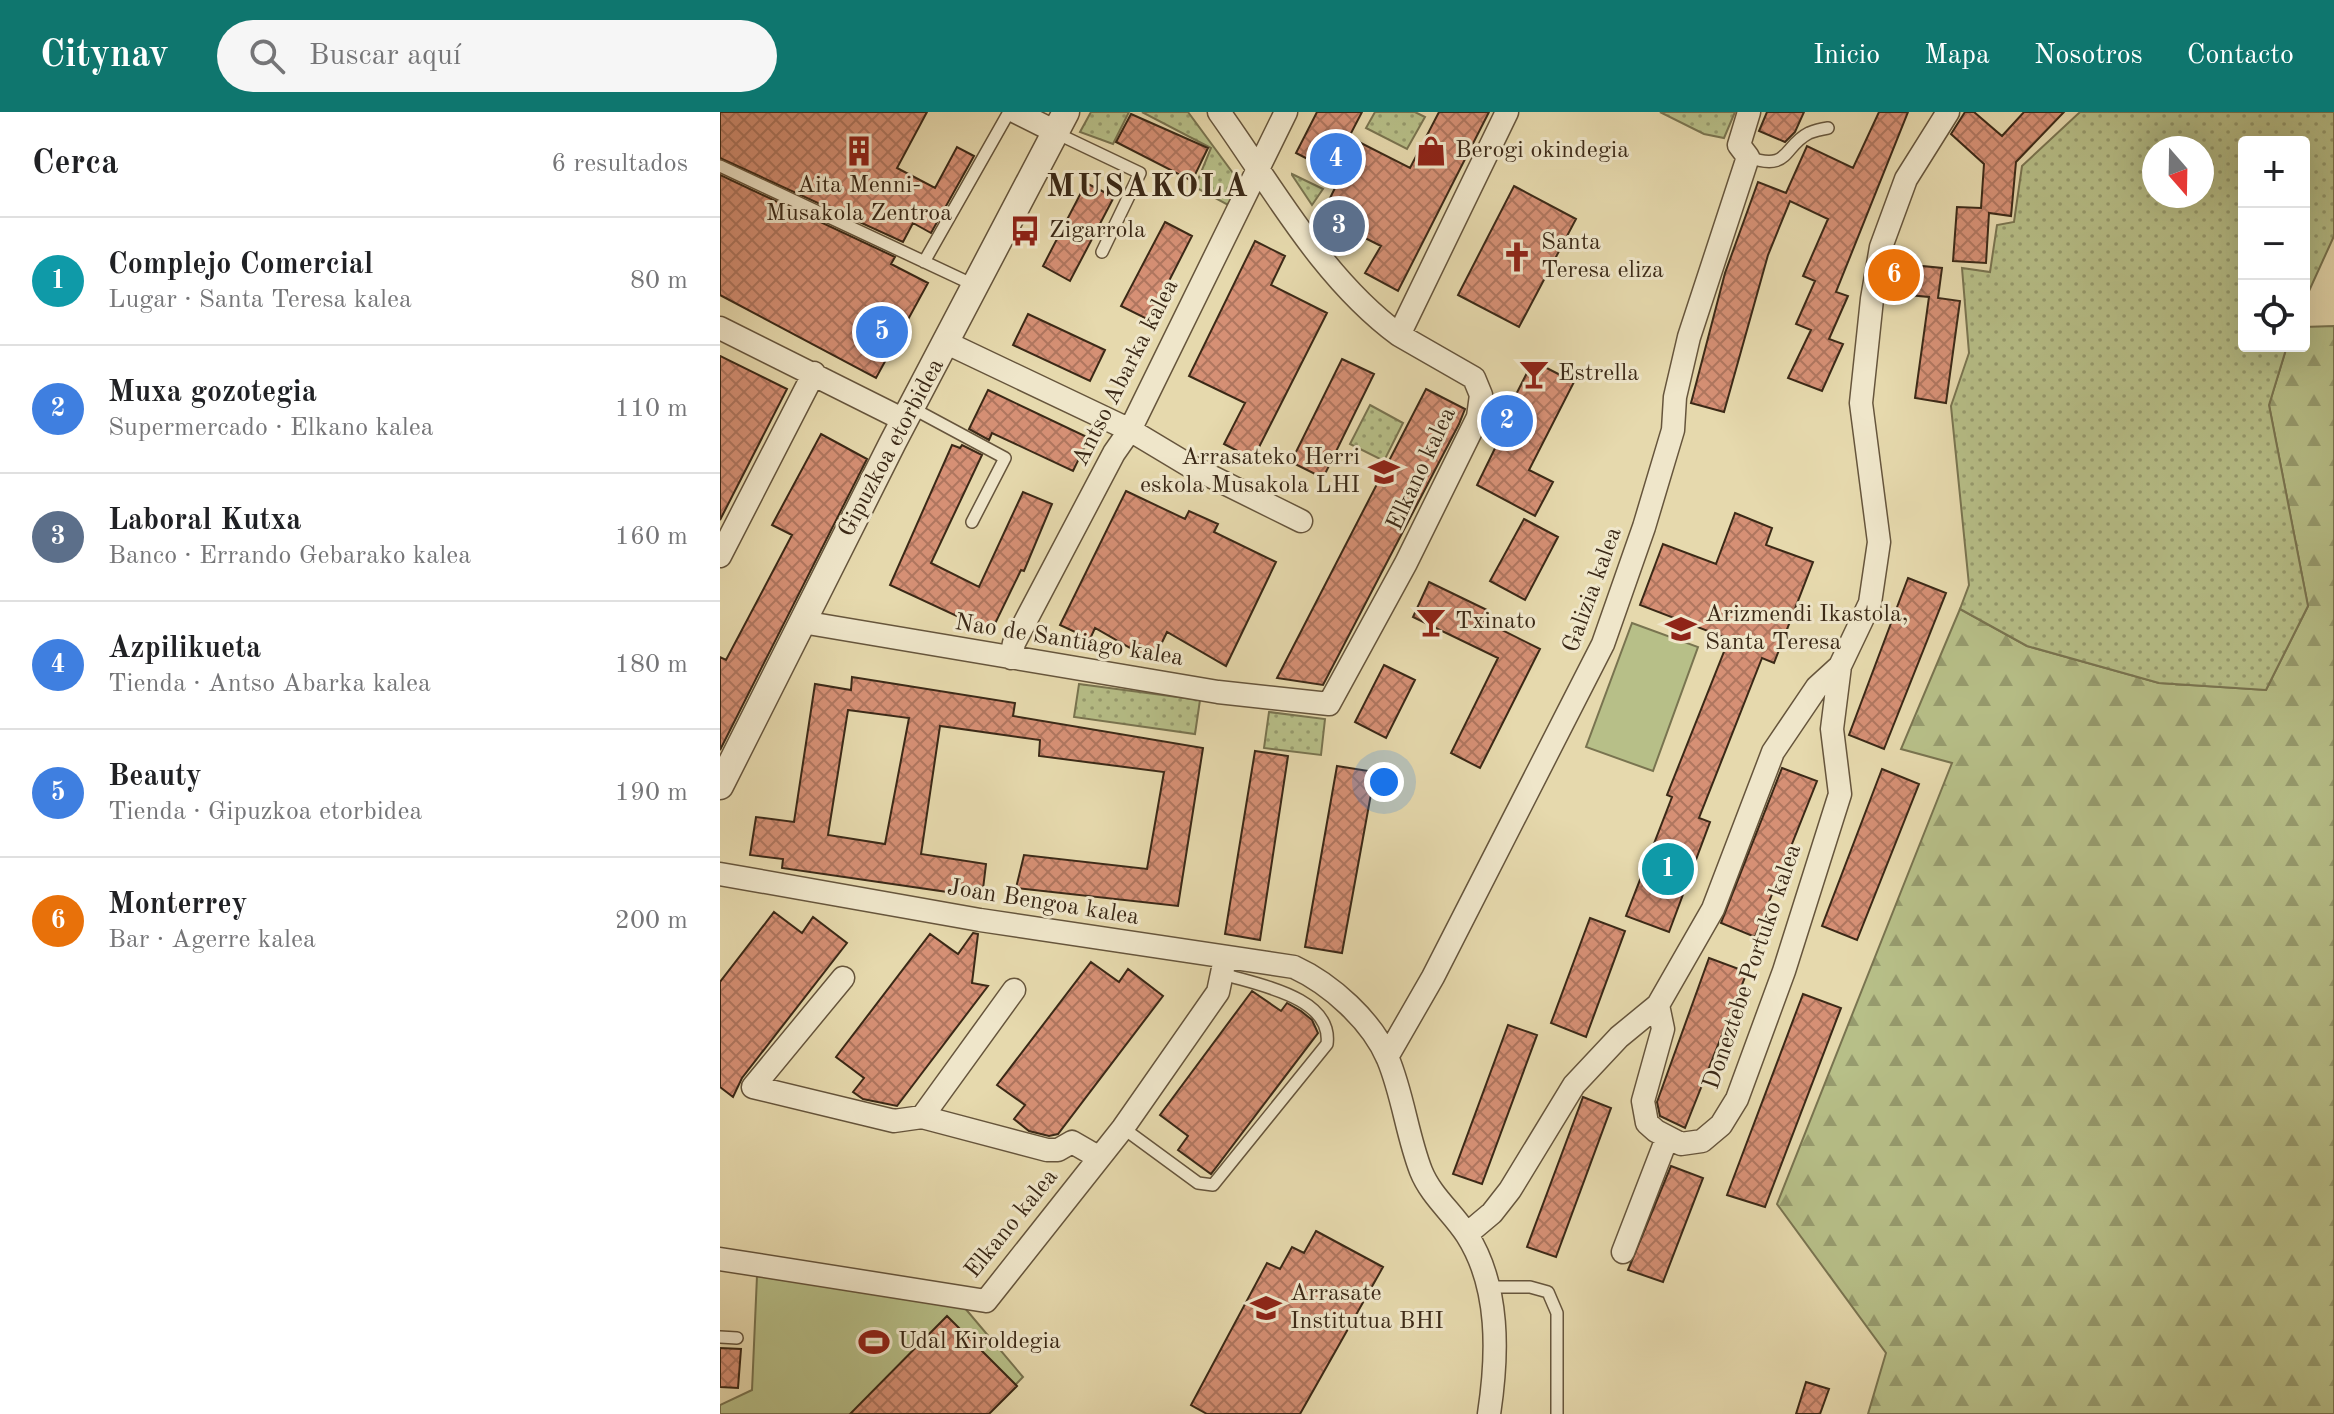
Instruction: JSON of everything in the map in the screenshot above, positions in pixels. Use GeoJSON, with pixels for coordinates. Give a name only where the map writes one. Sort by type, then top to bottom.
{"type":"FeatureCollection","features":[{"type":"Feature","properties":{"kind":"street"},"geometry":{"type":"LineString","coordinates":[[1016,112],[1061,122]]}},
{"type":"Feature","properties":{"kind":"street"},"geometry":{"type":"LineString","coordinates":[[1219,112],[1305,237],[1349,290],[1399,335],[1507,112]]}},
{"type":"Feature","properties":{"kind":"street","name":"Antso Abarka kalea"},"geometry":{"type":"LineString","coordinates":[[1011,658],[1014,643],[1114,453],[1130,430],[1286,112]]}},
{"type":"Feature","properties":{"kind":"street","name":"Galizia kalea"},"geometry":{"type":"LineString","coordinates":[[1387,1057],[1588,677],[1639,542],[1673,430],[1675,397],[1689,337],[1748,157],[1739,145],[1749,112]]}},
{"type":"Feature","properties":{"kind":"street"},"geometry":{"type":"LineString","coordinates":[[1467,1234],[1492,1213],[1510,1190],[1574,1085],[1619,1037],[1658,1005],[1713,909],[1773,752],[1807,698],[1840,666],[1870,603],[1879,563],[1861,403],[1866,336],[1881,247],[1906,179],[1948,112]]}},
{"type":"Feature","properties":{"kind":"street","name":"Gipuzkoa etorbidea"},"geometry":{"type":"LineString","coordinates":[[720,786],[908,414],[1061,122]]}},
{"type":"Feature","properties":{"kind":"street"},"geometry":{"type":"LineString","coordinates":[[720,328],[908,414]]}},
{"type":"Feature","properties":{"kind":"street","name":"Elkano kalea"},"geometry":{"type":"LineString","coordinates":[[1329,704],[1406,563],[1478,417],[1481,395],[1474,378],[1399,335]]}},
{"type":"Feature","properties":{"kind":"street"},"geometry":{"type":"LineString","coordinates":[[947,343],[1130,430],[1190,466],[1301,521]]}},
{"type":"Feature","properties":{"kind":"street"},"geometry":{"type":"LineString","coordinates":[[720,556],[814,373]]}},
{"type":"Feature","properties":{"kind":"street","name":"Nao de Santiago kalea"},"geometry":{"type":"LineString","coordinates":[[802,622],[1218,692],[1329,704]]}},
{"type":"Feature","properties":{"kind":"street","name":"Doneztebe Portuko kalea"},"geometry":{"type":"LineString","coordinates":[[1667,1138],[1681,1144],[1702,1141],[1721,1125],[1737,1099],[1784,971],[1840,794],[1832,729],[1840,666]]}},
{"type":"Feature","properties":{"kind":"street","name":"Joan Bengoa kalea"},"geometry":{"type":"LineString","coordinates":[[720,874],[1224,966],[1294,967],[1331,987],[1348,1004],[1387,1057],[1422,1172],[1434,1195],[1467,1234],[1489,1287],[1494,1338],[1489,1414]]}},
{"type":"Feature","properties":{"kind":"street","name":"Elkano kalea"},"geometry":{"type":"LineString","coordinates":[[720,1259],[986,1301],[1123,1128],[1218,992],[1224,966]]}},
{"type":"Feature","properties":{"kind":"street"},"geometry":{"type":"LineString","coordinates":[[843,978],[753,1087],[894,1121],[922,1117],[1047,1150],[1058,1150],[1072,1142],[1098,1157]]}},
{"type":"Feature","properties":{"kind":"street"},"geometry":{"type":"LineString","coordinates":[[922,1117],[1014,990]]}},
{"type":"Feature","properties":{"kind":"street"},"geometry":{"type":"LineString","coordinates":[[1623,1252],[1667,1138],[1647,1123],[1643,1101],[1663,1029],[1658,1005]]}},
{"type":"Feature","properties":{"kind":"lane"},"geometry":{"type":"LineString","coordinates":[[924,262],[1009,112]]}},
{"type":"Feature","properties":{"kind":"lane"},"geometry":{"type":"LineString","coordinates":[[1061,122],[1140,173],[1102,252]]}},
{"type":"Feature","properties":{"kind":"lane"},"geometry":{"type":"LineString","coordinates":[[1748,157],[1763,163],[1778,160],[1790,153],[1806,134],[1828,128]]}},
{"type":"Feature","properties":{"kind":"lane"},"geometry":{"type":"LineString","coordinates":[[720,166],[976,286]]}},
{"type":"Feature","properties":{"kind":"lane"},"geometry":{"type":"LineString","coordinates":[[908,414],[1005,458],[972,522]]}},
{"type":"Feature","properties":{"kind":"lane"},"geometry":{"type":"LineString","coordinates":[[1123,1128],[1198,1183],[1213,1185],[1327,1044],[1329,1028],[1324,1019],[1289,994],[1224,966]]}},
{"type":"Feature","properties":{"kind":"lane"},"geometry":{"type":"LineString","coordinates":[[1489,1287],[1530,1287],[1548,1292],[1557,1313],[1557,1414]]}},
{"type":"Feature","properties":{"kind":"lane"},"geometry":{"type":"LineString","coordinates":[[720,1337],[737,1338]]}},
{"type":"Feature","properties":{"kind":"green space"},"geometry":{"type":"Polygon","coordinates":[[[1091,112],[1129,112],[1113,144],[1080,132],[1091,112]]]}},
{"type":"Feature","properties":{"kind":"green space"},"geometry":{"type":"Polygon","coordinates":[[[1142,112],[1188,112],[1241,184],[1228,205],[1195,187],[1211,148],[1142,112]]]}},
{"type":"Feature","properties":{"kind":"green space"},"geometry":{"type":"Polygon","coordinates":[[[1375,112],[1415,112],[1425,117],[1407,149],[1366,128],[1375,112]]]}},
{"type":"Feature","properties":{"kind":"green space"},"geometry":{"type":"Polygon","coordinates":[[[1660,112],[1735,112],[1724,138],[1704,134],[1660,112]]]}},
{"type":"Feature","properties":{"kind":"green space"},"geometry":{"type":"Polygon","coordinates":[[[2080,112],[2334,112],[2334,236],[2310,289],[2310,136],[2238,136],[2238,352],[2285,352],[2269,405],[2308,606],[2266,690],[2159,683],[2027,646],[1960,609],[1969,585],[1951,406],[1969,353],[1962,268],[1990,272],[1997,225],[2014,222],[2022,166],[2080,112]]]}},
{"type":"Feature","properties":{"kind":"green space"},"geometry":{"type":"Polygon","coordinates":[[[1292,175],[1323,189],[1312,205],[1292,175]]]}},
{"type":"Feature","properties":{"kind":"green space"},"geometry":{"type":"Polygon","coordinates":[[[2334,326],[2334,1414],[1868,1414],[1886,1353],[1777,1204],[1952,763],[1901,749],[1960,609],[2027,646],[2159,683],[2266,690],[2308,606],[2269,405],[2285,352],[2310,352],[2310,327],[2334,326]]]}},
{"type":"Feature","properties":{"kind":"green space"},"geometry":{"type":"Polygon","coordinates":[[[1370,405],[1403,423],[1384,461],[1350,444],[1370,405]]]}},
{"type":"Feature","properties":{"kind":"green space"},"geometry":{"type":"Polygon","coordinates":[[[1632,623],[1698,647],[1653,771],[1586,747],[1632,623]]]}},
{"type":"Feature","properties":{"kind":"green space"},"geometry":{"type":"Polygon","coordinates":[[[1079,684],[1200,700],[1195,734],[1074,717],[1079,684]]]}},
{"type":"Feature","properties":{"kind":"green space"},"geometry":{"type":"Polygon","coordinates":[[[1269,712],[1325,719],[1321,755],[1264,748],[1269,712]]]}},
{"type":"Feature","properties":{"kind":"green space","name":"Udal Kiroldegia"},"geometry":{"type":"Polygon","coordinates":[[[757,1276],[964,1307],[1023,1377],[987,1414],[720,1414],[720,1405],[752,1390],[757,1276]]]}},
{"type":"Feature","properties":{"kind":"building"},"geometry":{"type":"Polygon","coordinates":[[[720,112],[927,112],[897,168],[935,188],[957,147],[974,156],[931,233],[913,223],[903,242],[720,158],[720,112]]]}},
{"type":"Feature","properties":{"kind":"building"},"geometry":{"type":"Polygon","coordinates":[[[1317,112],[1362,112],[1349,137],[1410,168],[1439,112],[1489,112],[1398,291],[1365,273],[1381,246],[1321,216],[1341,176],[1296,153],[1317,112]]]}},
{"type":"Feature","properties":{"kind":"building"},"geometry":{"type":"Polygon","coordinates":[[[1767,112],[1804,112],[1795,132],[1785,142],[1759,131],[1767,112]]]}},
{"type":"Feature","properties":{"kind":"building"},"geometry":{"type":"Polygon","coordinates":[[[1879,112],[1908,112],[1836,292],[1848,296],[1829,339],[1843,344],[1822,391],[1788,378],[1811,330],[1796,324],[1815,281],[1803,276],[1828,219],[1790,201],[1768,255],[1724,412],[1691,403],[1725,273],[1758,182],[1786,193],[1807,146],[1853,168],[1879,112]]]}},
{"type":"Feature","properties":{"kind":"building"},"geometry":{"type":"Polygon","coordinates":[[[1965,112],[1974,112],[2002,136],[2024,112],[2064,112],[2016,162],[2011,216],[1989,213],[1986,263],[1953,261],[1957,207],[1981,208],[1984,164],[1951,134],[1965,112]]]}},
{"type":"Feature","properties":{"kind":"building"},"geometry":{"type":"Polygon","coordinates":[[[1131,114],[1208,148],[1192,181],[1116,142],[1131,114]]]}},
{"type":"Feature","properties":{"kind":"building"},"geometry":{"type":"Polygon","coordinates":[[[720,175],[895,257],[891,264],[928,283],[876,378],[720,295],[720,175]]]}},
{"type":"Feature","properties":{"kind":"building"},"geometry":{"type":"Polygon","coordinates":[[[1086,183],[1114,197],[1070,281],[1043,266],[1086,183]]]}},
{"type":"Feature","properties":{"kind":"building","name":"Santa Teresa eliza"},"geometry":{"type":"Polygon","coordinates":[[[1514,186],[1576,219],[1519,327],[1458,295],[1514,186]]]}},
{"type":"Feature","properties":{"kind":"building"},"geometry":{"type":"Polygon","coordinates":[[[1165,222],[1192,236],[1149,320],[1121,306],[1165,222]]]}},
{"type":"Feature","properties":{"kind":"building"},"geometry":{"type":"Polygon","coordinates":[[[1255,241],[1285,256],[1271,285],[1327,313],[1253,459],[1224,444],[1245,403],[1189,376],[1255,241]]]}},
{"type":"Feature","properties":{"kind":"building"},"geometry":{"type":"Polygon","coordinates":[[[1892,263],[1942,268],[1938,298],[1960,301],[1946,403],[1915,398],[1929,297],[1887,293],[1892,263]]]}},
{"type":"Feature","properties":{"kind":"building"},"geometry":{"type":"Polygon","coordinates":[[[1028,314],[1105,350],[1090,381],[1013,345],[1028,314]]]}},
{"type":"Feature","properties":{"kind":"building"},"geometry":{"type":"Polygon","coordinates":[[[720,356],[787,389],[720,520],[720,356]]]}},
{"type":"Feature","properties":{"kind":"building"},"geometry":{"type":"Polygon","coordinates":[[[1342,359],[1374,374],[1323,478],[1291,462],[1342,359]]]}},
{"type":"Feature","properties":{"kind":"building"},"geometry":{"type":"Polygon","coordinates":[[[1533,361],[1574,382],[1529,470],[1553,482],[1535,516],[1477,485],[1500,438],[1495,436],[1533,361]]]}},
{"type":"Feature","properties":{"kind":"building"},"geometry":{"type":"Polygon","coordinates":[[[1426,389],[1465,409],[1459,424],[1323,685],[1277,678],[1426,389]]]}},
{"type":"Feature","properties":{"kind":"building"},"geometry":{"type":"Polygon","coordinates":[[[988,390],[1089,438],[1073,471],[992,433],[989,440],[969,429],[988,390]]]}},
{"type":"Feature","properties":{"kind":"building"},"geometry":{"type":"Polygon","coordinates":[[[821,434],[867,459],[720,750],[720,657],[726,660],[792,535],[772,525],[821,434]]]}},
{"type":"Feature","properties":{"kind":"building"},"geometry":{"type":"Polygon","coordinates":[[[952,445],[960,448],[962,445],[982,455],[931,563],[979,587],[1023,492],[1052,504],[1024,571],[1021,570],[991,632],[890,585],[952,445]]]}},
{"type":"Feature","properties":{"kind":"building"},"geometry":{"type":"Polygon","coordinates":[[[1126,491],[1185,519],[1189,511],[1218,524],[1214,532],[1276,562],[1226,666],[1167,632],[1153,661],[1095,628],[1090,639],[1060,625],[1126,491]]]}},
{"type":"Feature","properties":{"kind":"building"},"geometry":{"type":"Polygon","coordinates":[[[1735,513],[1772,528],[1766,545],[1813,562],[1774,663],[1762,658],[1699,818],[1710,822],[1669,932],[1626,916],[1672,797],[1667,795],[1729,639],[1640,605],[1663,544],[1716,564],[1735,513]]]}},
{"type":"Feature","properties":{"kind":"building"},"geometry":{"type":"Polygon","coordinates":[[[1524,519],[1558,537],[1525,600],[1490,581],[1524,519]]]}},
{"type":"Feature","properties":{"kind":"building"},"geometry":{"type":"Polygon","coordinates":[[[1908,578],[1946,593],[1884,749],[1849,735],[1908,578]]]}},
{"type":"Feature","properties":{"kind":"building"},"geometry":{"type":"Polygon","coordinates":[[[1429,582],[1487,610],[1482,620],[1540,649],[1480,768],[1451,753],[1498,658],[1413,617],[1429,582]]]}},
{"type":"Feature","properties":{"kind":"building"},"geometry":{"type":"Polygon","coordinates":[[[1384,665],[1415,680],[1386,738],[1355,722],[1384,665]]]}},
{"type":"Feature","properties":{"kind":"building"},"geometry":{"type":"Polygon","coordinates":[[[852,677],[1015,703],[1013,716],[1203,748],[1178,906],[1016,888],[1024,855],[1147,869],[1164,772],[1039,756],[1040,740],[940,726],[921,854],[986,864],[982,897],[782,868],[783,859],[750,855],[756,817],[794,822],[815,684],[851,690],[852,677]],[[848,710],[828,835],[885,844],[909,718],[848,710]]]}},
{"type":"Feature","properties":{"kind":"building"},"geometry":{"type":"Polygon","coordinates":[[[1255,751],[1288,756],[1260,940],[1225,934],[1255,751]]]}},
{"type":"Feature","properties":{"kind":"building"},"geometry":{"type":"Polygon","coordinates":[[[1337,766],[1375,772],[1342,953],[1305,947],[1337,766]]]}},
{"type":"Feature","properties":{"kind":"building"},"geometry":{"type":"Polygon","coordinates":[[[1782,768],[1817,781],[1755,937],[1721,923],[1782,768]]]}},
{"type":"Feature","properties":{"kind":"building"},"geometry":{"type":"Polygon","coordinates":[[[1882,769],[1919,784],[1857,940],[1822,926],[1882,769]]]}},
{"type":"Feature","properties":{"kind":"building"},"geometry":{"type":"Polygon","coordinates":[[[774,912],[802,933],[813,917],[847,943],[742,1078],[733,1097],[720,1087],[720,982],[774,912]]]}},
{"type":"Feature","properties":{"kind":"building"},"geometry":{"type":"Polygon","coordinates":[[[1590,918],[1625,931],[1586,1037],[1551,1023],[1590,918]]]}},
{"type":"Feature","properties":{"kind":"building"},"geometry":{"type":"Polygon","coordinates":[[[973,933],[978,934],[972,983],[988,986],[897,1106],[863,1099],[853,1092],[864,1078],[836,1057],[930,934],[958,954],[973,933]]]}},
{"type":"Feature","properties":{"kind":"building"},"geometry":{"type":"Polygon","coordinates":[[[1709,958],[1747,972],[1685,1128],[1660,1116],[1657,1102],[1709,958]]]}},
{"type":"Feature","properties":{"kind":"building"},"geometry":{"type":"Polygon","coordinates":[[[1091,962],[1119,982],[1128,969],[1163,996],[1058,1134],[1049,1136],[1029,1131],[1014,1119],[1025,1105],[997,1085],[1091,962]]]}},
{"type":"Feature","properties":{"kind":"building"},"geometry":{"type":"Polygon","coordinates":[[[1252,991],[1281,1011],[1287,1003],[1301,1011],[1312,1020],[1318,1033],[1211,1174],[1178,1150],[1188,1136],[1160,1115],[1252,991]]]}},
{"type":"Feature","properties":{"kind":"building"},"geometry":{"type":"Polygon","coordinates":[[[1803,994],[1841,1008],[1765,1207],[1727,1195],[1803,994]]]}},
{"type":"Feature","properties":{"kind":"building"},"geometry":{"type":"Polygon","coordinates":[[[1508,1025],[1537,1035],[1482,1184],[1453,1174],[1508,1025]]]}},
{"type":"Feature","properties":{"kind":"building"},"geometry":{"type":"Polygon","coordinates":[[[1583,1097],[1611,1108],[1556,1257],[1527,1247],[1583,1097]]]}},
{"type":"Feature","properties":{"kind":"building"},"geometry":{"type":"Polygon","coordinates":[[[1671,1166],[1703,1178],[1663,1282],[1628,1270],[1671,1166]]]}},
{"type":"Feature","properties":{"kind":"building"},"geometry":{"type":"Polygon","coordinates":[[[1316,1231],[1383,1267],[1300,1414],[1207,1414],[1191,1405],[1267,1263],[1280,1269],[1292,1247],[1304,1253],[1316,1231]]]}},
{"type":"Feature","properties":{"kind":"building"},"geometry":{"type":"Polygon","coordinates":[[[947,1316],[1017,1386],[989,1414],[850,1414],[947,1316]]]}},
{"type":"Feature","properties":{"kind":"building"},"geometry":{"type":"Polygon","coordinates":[[[720,1348],[741,1349],[738,1388],[720,1387],[720,1348]]]}},
{"type":"Feature","properties":{"kind":"building"},"geometry":{"type":"Polygon","coordinates":[[[1806,1382],[1829,1389],[1820,1414],[1796,1414],[1806,1382]]]}},
{"type":"Feature","properties":{"kind":"place","name":"Aita Menni- Musakola Zentroa"},"geometry":{"type":"Point","coordinates":[859,151]}},
{"type":"Feature","properties":{"kind":"place","name":"Berogi okindegia"},"geometry":{"type":"Point","coordinates":[1431,151]}},
{"type":"Feature","properties":{"kind":"place","name":"Azpilikueta"},"geometry":{"type":"Point","coordinates":[1336,159]}},
{"type":"Feature","properties":{"kind":"place","name":"Laboral Kutxa"},"geometry":{"type":"Point","coordinates":[1339,226]}},
{"type":"Feature","properties":{"kind":"place","name":"Zigarrola"},"geometry":{"type":"Point","coordinates":[1025,231]}},
{"type":"Feature","properties":{"kind":"place","name":"Santa Teresa eliza"},"geometry":{"type":"Point","coordinates":[1517,257]}},
{"type":"Feature","properties":{"kind":"place","name":"Monterrey"},"geometry":{"type":"Point","coordinates":[1894,275]}},
{"type":"Feature","properties":{"kind":"place","name":"Beauty"},"geometry":{"type":"Point","coordinates":[882,332]}},
{"type":"Feature","properties":{"kind":"place","name":"Estrella"},"geometry":{"type":"Point","coordinates":[1534,374]}},
{"type":"Feature","properties":{"kind":"place","name":"Muxa gozotegia"},"geometry":{"type":"Point","coordinates":[1507,421]}},
{"type":"Feature","properties":{"kind":"place","name":"Arrasateko Herri eskola Musakola LHI"},"geometry":{"type":"Point","coordinates":[1384,472]}},
{"type":"Feature","properties":{"kind":"place","name":"Txinato"},"geometry":{"type":"Point","coordinates":[1431,622]}},
{"type":"Feature","properties":{"kind":"place","name":"Arizmendi Ikastola, Santa Teresa"},"geometry":{"type":"Point","coordinates":[1681,629]}},
{"type":"Feature","properties":{"kind":"place","name":"Complejo Comercial"},"geometry":{"type":"Point","coordinates":[1668,869]}},
{"type":"Feature","properties":{"kind":"place","name":"Arrasate Institutua BHI"},"geometry":{"type":"Point","coordinates":[1266,1308]}},
{"type":"Feature","properties":{"kind":"place","name":"Udal Kiroldegia"},"geometry":{"type":"Point","coordinates":[874,1342]}},
{"type":"Feature","properties":{"kind":"district","name":"MUSAKOLA"},"geometry":{"type":"Point","coordinates":[1148,188]}}]}
